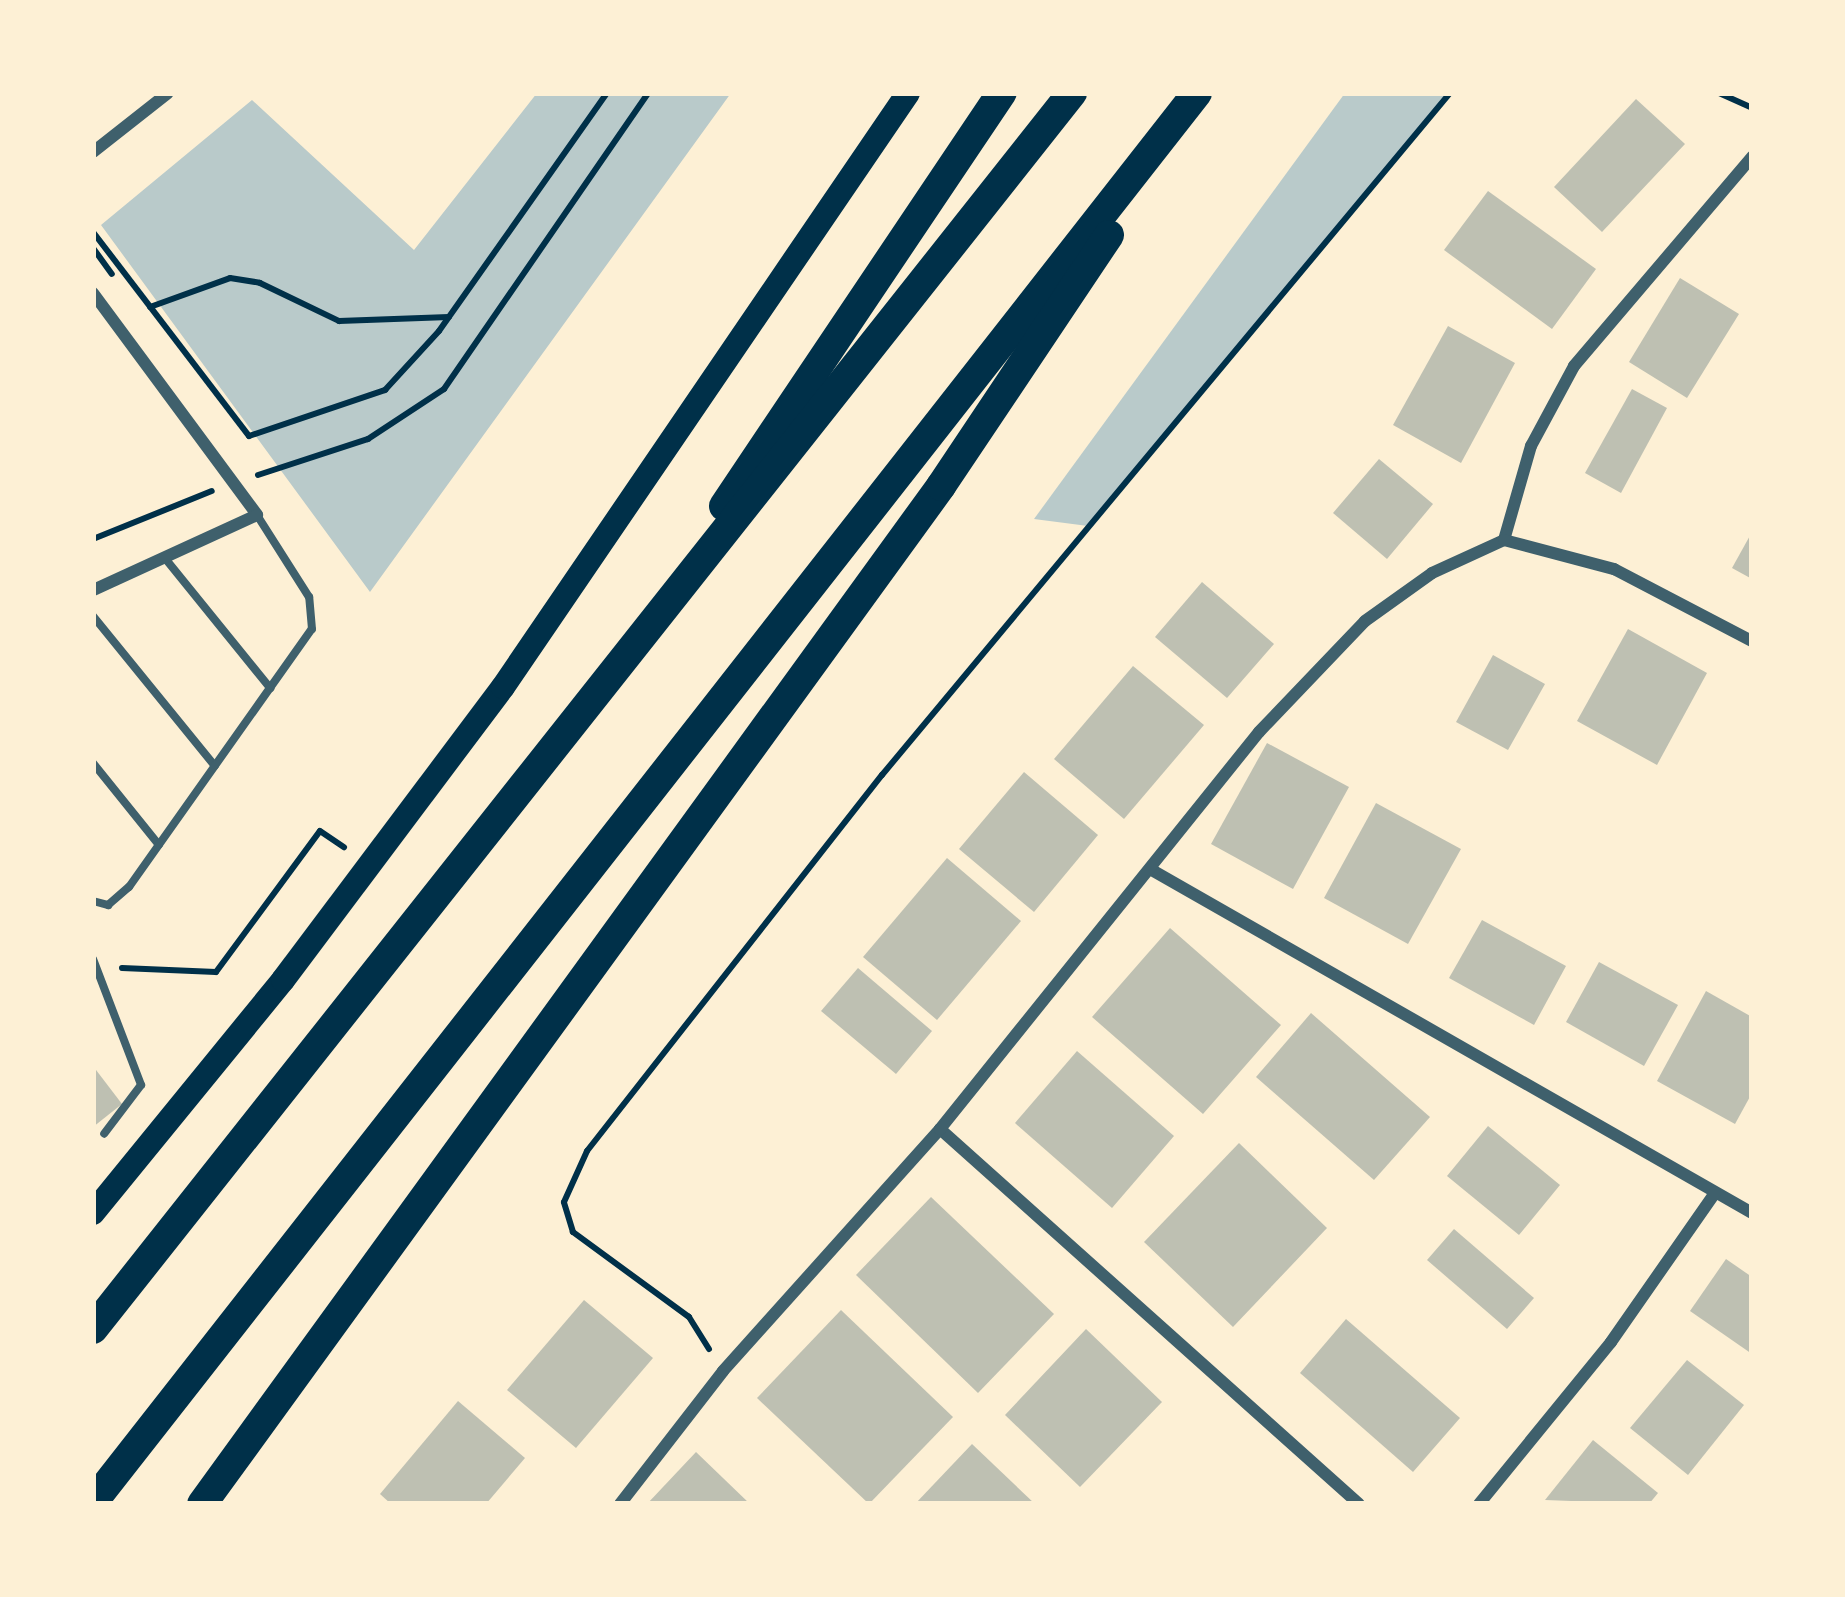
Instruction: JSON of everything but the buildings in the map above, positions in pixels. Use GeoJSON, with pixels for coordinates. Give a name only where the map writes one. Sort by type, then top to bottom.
{"type":"FeatureCollection","features":[{"type":"Feature","properties":{"kind":"highway"},"geometry":{"type":"LineString","coordinates":[[597,694],[1002,93]]}},
{"type":"Feature","properties":{"kind":"highway"},"geometry":{"type":"LineString","coordinates":[[93,1329],[1072,93]]}},
{"type":"Feature","properties":{"kind":"highway"},"geometry":{"type":"LineString","coordinates":[[93,1502],[1201,93]]}},
{"type":"Feature","properties":{"kind":"highway"},"geometry":{"type":"LineString","coordinates":[[202,1504],[941,486],[1201,93]]}},
{"type":"Feature","properties":{"kind":"main road"},"geometry":{"type":"LineString","coordinates":[[93,1213],[370,865],[503,687],[908,93]]}},
{"type":"Feature","properties":{"kind":"street"},"geometry":{"type":"LineString","coordinates":[[93,152],[168,93]]}},
{"type":"Feature","properties":{"kind":"street"},"geometry":{"type":"LineString","coordinates":[[1504,540],[1531,446],[1574,365],[1752,157]]}},
{"type":"Feature","properties":{"kind":"street"},"geometry":{"type":"LineString","coordinates":[[93,292],[256,515],[93,590]]}},
{"type":"Feature","properties":{"kind":"street"},"geometry":{"type":"LineString","coordinates":[[620,1504],[723,1371],[940,1129],[1258,732],[1365,621],[1432,573],[1504,540],[1614,569],[1752,641]]}},
{"type":"Feature","properties":{"kind":"street"},"geometry":{"type":"LineString","coordinates":[[1150,869],[1752,1213]]}},
{"type":"Feature","properties":{"kind":"street"},"geometry":{"type":"LineString","coordinates":[[940,1129],[1359,1504]]}},
{"type":"Feature","properties":{"kind":"street"},"geometry":{"type":"LineString","coordinates":[[1479,1504],[1611,1342],[1715,1193]]}},
{"type":"Feature","properties":{"kind":"lane"},"geometry":{"type":"LineString","coordinates":[[93,901],[108,904],[129,887],[270,688],[315,615],[256,515]]}},
{"type":"Feature","properties":{"kind":"lane"},"geometry":{"type":"LineString","coordinates":[[164,557],[270,688]]}},
{"type":"Feature","properties":{"kind":"lane"},"geometry":{"type":"LineString","coordinates":[[93,616],[215,766]]}},
{"type":"Feature","properties":{"kind":"lane"},"geometry":{"type":"LineString","coordinates":[[93,763],[159,845]]}},
{"type":"Feature","properties":{"kind":"lane"},"geometry":{"type":"LineString","coordinates":[[93,963],[141,1085],[104,1134]]}},
{"type":"Feature","properties":{"kind":"path"},"geometry":{"type":"LineString","coordinates":[[93,232],[249,436],[385,390],[449,317],[607,93]]}},
{"type":"Feature","properties":{"kind":"path"},"geometry":{"type":"LineString","coordinates":[[93,539],[234,483],[368,439],[444,389],[648,93]]}},
{"type":"Feature","properties":{"kind":"path"},"geometry":{"type":"LineString","coordinates":[[723,1371],[689,1317],[573,1232],[564,1202],[587,1151],[882,775],[1450,93]]}},
{"type":"Feature","properties":{"kind":"path"},"geometry":{"type":"LineString","coordinates":[[1719,93],[1752,108]]}},
{"type":"Feature","properties":{"kind":"path"},"geometry":{"type":"LineString","coordinates":[[122,331],[150,307],[230,278],[260,284],[339,322],[449,317]]}},
{"type":"Feature","properties":{"kind":"path"},"geometry":{"type":"LineString","coordinates":[[93,963],[216,973],[320,831],[370,865]]}},
{"type":"Feature","properties":{"kind":"shaded area"},"geometry":{"type":"Polygon","coordinates":[[[537,93],[731,93],[370,592],[101,225],[252,100],[414,250],[537,93]]]}},
{"type":"Feature","properties":{"kind":"shaded area"},"geometry":{"type":"Polygon","coordinates":[[[1345,93],[1451,93],[1088,526],[1034,519],[1345,93]]]}}]}
